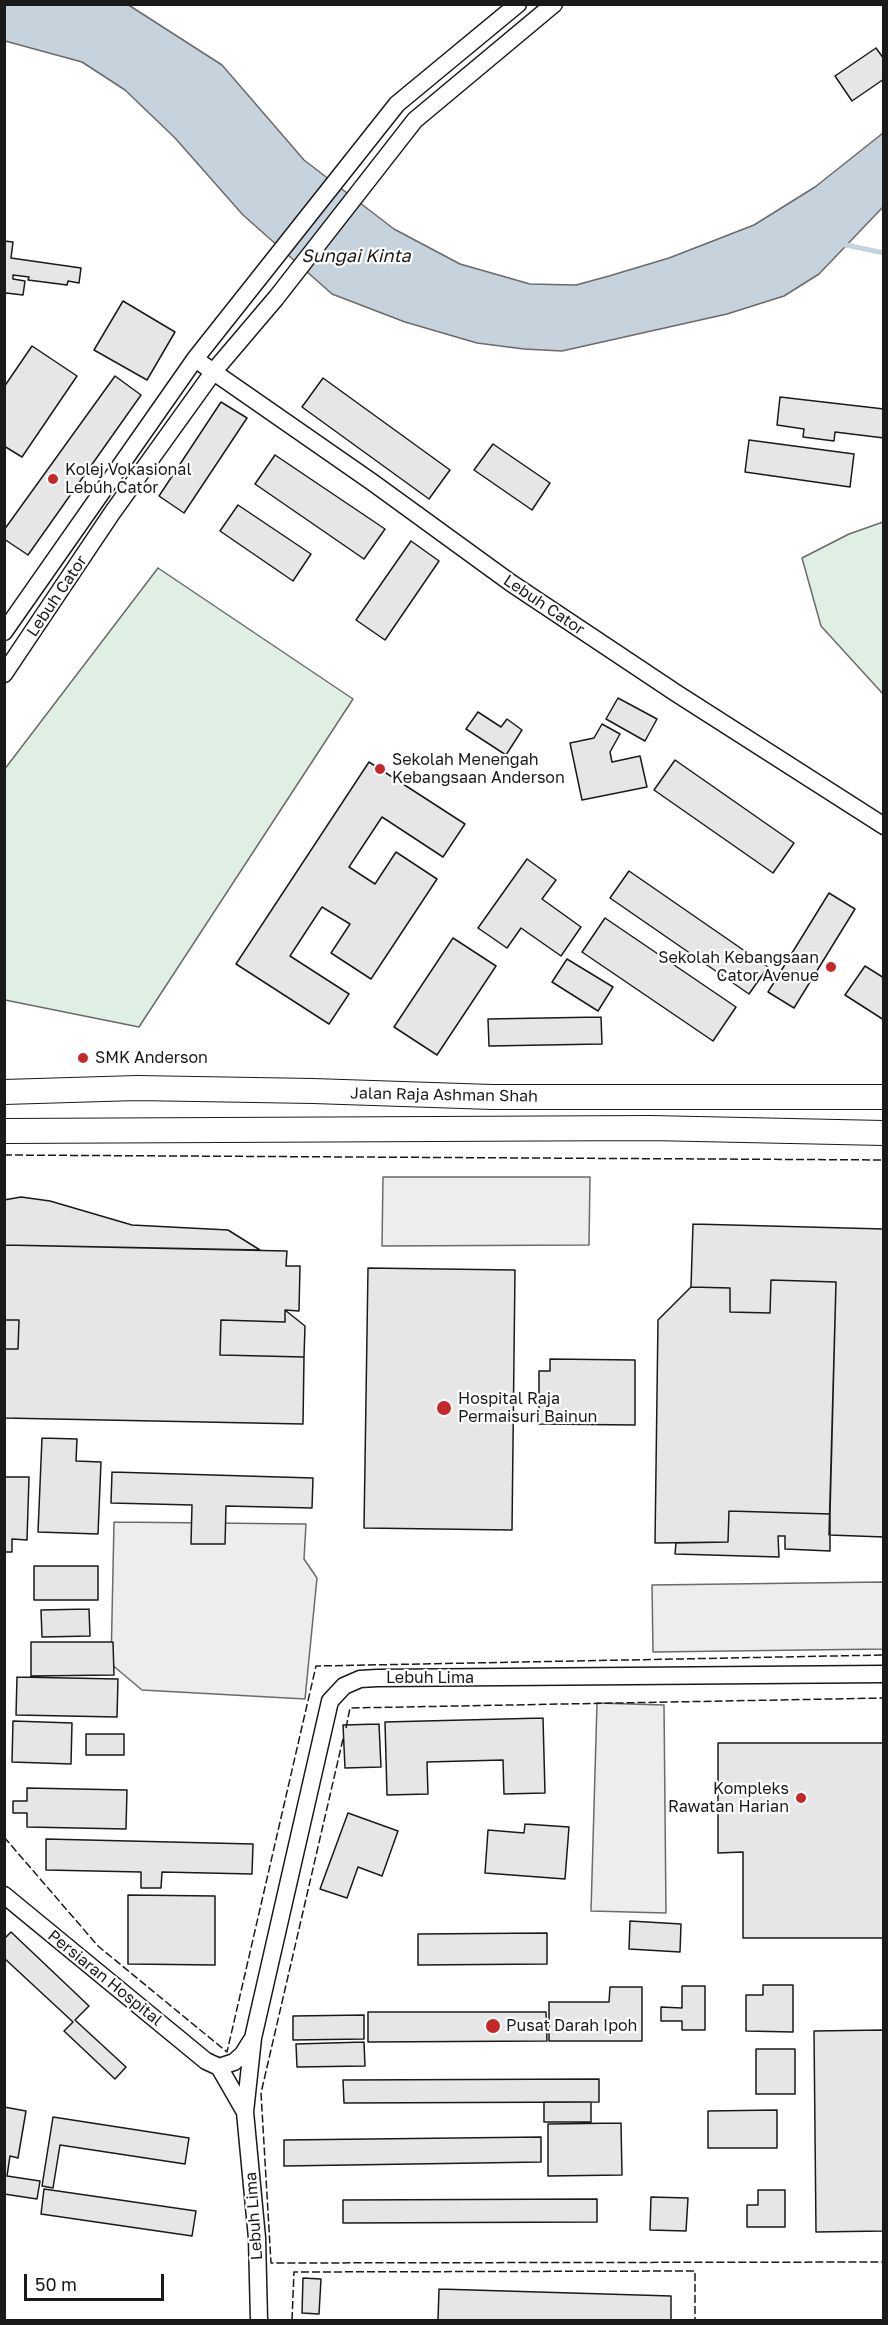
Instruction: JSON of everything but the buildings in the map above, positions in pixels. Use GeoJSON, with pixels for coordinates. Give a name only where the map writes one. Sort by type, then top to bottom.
{"type":"FeatureCollection","features":[{"type":"Feature","properties":{"kind":"main road","name":"Jalan Raja Ashman Shah"},"geometry":{"type":"LineString","coordinates":[[4,1092],[137,1088],[492,1097],[884,1097]]}},
{"type":"Feature","properties":{"kind":"main road","name":"Jalan Raja Ashman Shah"},"geometry":{"type":"LineString","coordinates":[[4,1131],[650,1128],[884,1133]]}},
{"type":"Feature","properties":{"kind":"street"},"geometry":{"type":"LineString","coordinates":[[195,359],[397,104],[518,4]]}},
{"type":"Feature","properties":{"kind":"street"},"geometry":{"type":"LineString","coordinates":[[214,371],[276,298],[415,120],[554,4]]}},
{"type":"Feature","properties":{"kind":"street","name":"Lebuh Cator"},"geometry":{"type":"LineString","coordinates":[[4,633],[195,359],[381,488],[511,583],[676,693],[884,826]]}},
{"type":"Feature","properties":{"kind":"street","name":"Lebuh Cator"},"geometry":{"type":"LineString","coordinates":[[4,674],[112,513],[214,371]]}},
{"type":"Feature","properties":{"kind":"street","name":"Lebuh Lima"},"geometry":{"type":"LineString","coordinates":[[259,2320],[257,2238],[245,2112],[253,2038],[330,1701],[344,1686],[360,1679],[376,1678],[884,1674]]}},
{"type":"Feature","properties":{"kind":"street","name":"Persiaran Hospital"},"geometry":{"type":"LineString","coordinates":[[4,1895],[213,2064]]}},
{"type":"Feature","properties":{"kind":"street","name":"Lebuh Lima"},"geometry":{"type":"LineString","coordinates":[[245,2112],[213,2064],[234,2062],[243,2054],[253,2038]]}},
{"type":"Feature","properties":{"kind":"green space"},"geometry":{"type":"Polygon","coordinates":[[[884,522],[883,694],[821,626],[802,558],[849,534],[884,522]]]}},
{"type":"Feature","properties":{"kind":"green space"},"geometry":{"type":"Polygon","coordinates":[[[158,568],[353,699],[139,1027],[5,1000],[4,770],[158,568]]]}},
{"type":"Feature","properties":{"kind":"shaded area"},"geometry":{"type":"Polygon","coordinates":[[[383,1177],[590,1177],[589,1245],[382,1246],[383,1177]]]}},
{"type":"Feature","properties":{"kind":"shaded area"},"geometry":{"type":"Polygon","coordinates":[[[114,1522],[306,1524],[304,1559],[317,1578],[305,1699],[142,1690],[111,1664],[114,1522]]]}},
{"type":"Feature","properties":{"kind":"shaded area"},"geometry":{"type":"Polygon","coordinates":[[[883,1582],[883,1649],[653,1652],[652,1585],[883,1582]]]}},
{"type":"Feature","properties":{"kind":"shaded area"},"geometry":{"type":"Polygon","coordinates":[[[597,1703],[664,1705],[666,1913],[591,1911],[597,1703]]]}},
{"type":"Feature","properties":{"kind":"water","name":"Sungai Kinta"},"geometry":{"type":"Polygon","coordinates":[[[127,4],[222,65],[304,160],[394,229],[460,264],[530,284],[576,285],[669,258],[754,225],[815,187],[883,133],[883,207],[819,274],[784,296],[727,314],[562,351],[477,343],[405,322],[332,294],[243,215],[175,138],[125,90],[82,62],[5,41],[4,5],[127,4]]]}},
{"type":"Feature","properties":{"kind":"waterway"},"geometry":{"type":"LineString","coordinates":[[841,244],[884,253]]}},
{"type":"Feature","properties":{"kind":"fence"},"geometry":{"type":"LineString","coordinates":[[4,1155],[884,1160]]}},
{"type":"Feature","properties":{"kind":"fence"},"geometry":{"type":"LineString","coordinates":[[4,1837],[98,1946],[227,2052],[316,1666],[884,1655]]}},
{"type":"Feature","properties":{"kind":"fence"},"geometry":{"type":"LineString","coordinates":[[346,1728],[350,1708],[884,1698]]}},
{"type":"Feature","properties":{"kind":"fence"},"geometry":{"type":"LineString","coordinates":[[343,1739],[261,2093],[271,2263],[884,2262]]}},
{"type":"Feature","properties":{"kind":"fence"},"geometry":{"type":"LineString","coordinates":[[292,2320],[294,2272],[695,2271],[695,2320]]}},
{"type":"Feature","properties":{"kind":"place","name":"Kolej Vokasional Lebuh Cator"},"geometry":{"type":"Point","coordinates":[53,479]}},
{"type":"Feature","properties":{"kind":"place","name":"Sekolah Menengah Kebangsaan Anderson"},"geometry":{"type":"Point","coordinates":[380,769]}},
{"type":"Feature","properties":{"kind":"place","name":"Sekolah Kebangsaan Cator Avenue"},"geometry":{"type":"Point","coordinates":[831,967]}},
{"type":"Feature","properties":{"kind":"place","name":"SMK Anderson"},"geometry":{"type":"Point","coordinates":[83,1058]}},
{"type":"Feature","properties":{"kind":"place","name":"Hospital Raja Permaisuri Bainun"},"geometry":{"type":"Point","coordinates":[444,1408]}},
{"type":"Feature","properties":{"kind":"place","name":"Kompleks Rawatan Harian"},"geometry":{"type":"Point","coordinates":[801,1798]}},
{"type":"Feature","properties":{"kind":"place","name":"Pusat Darah Ipoh"},"geometry":{"type":"Point","coordinates":[493,2026]}}]}
